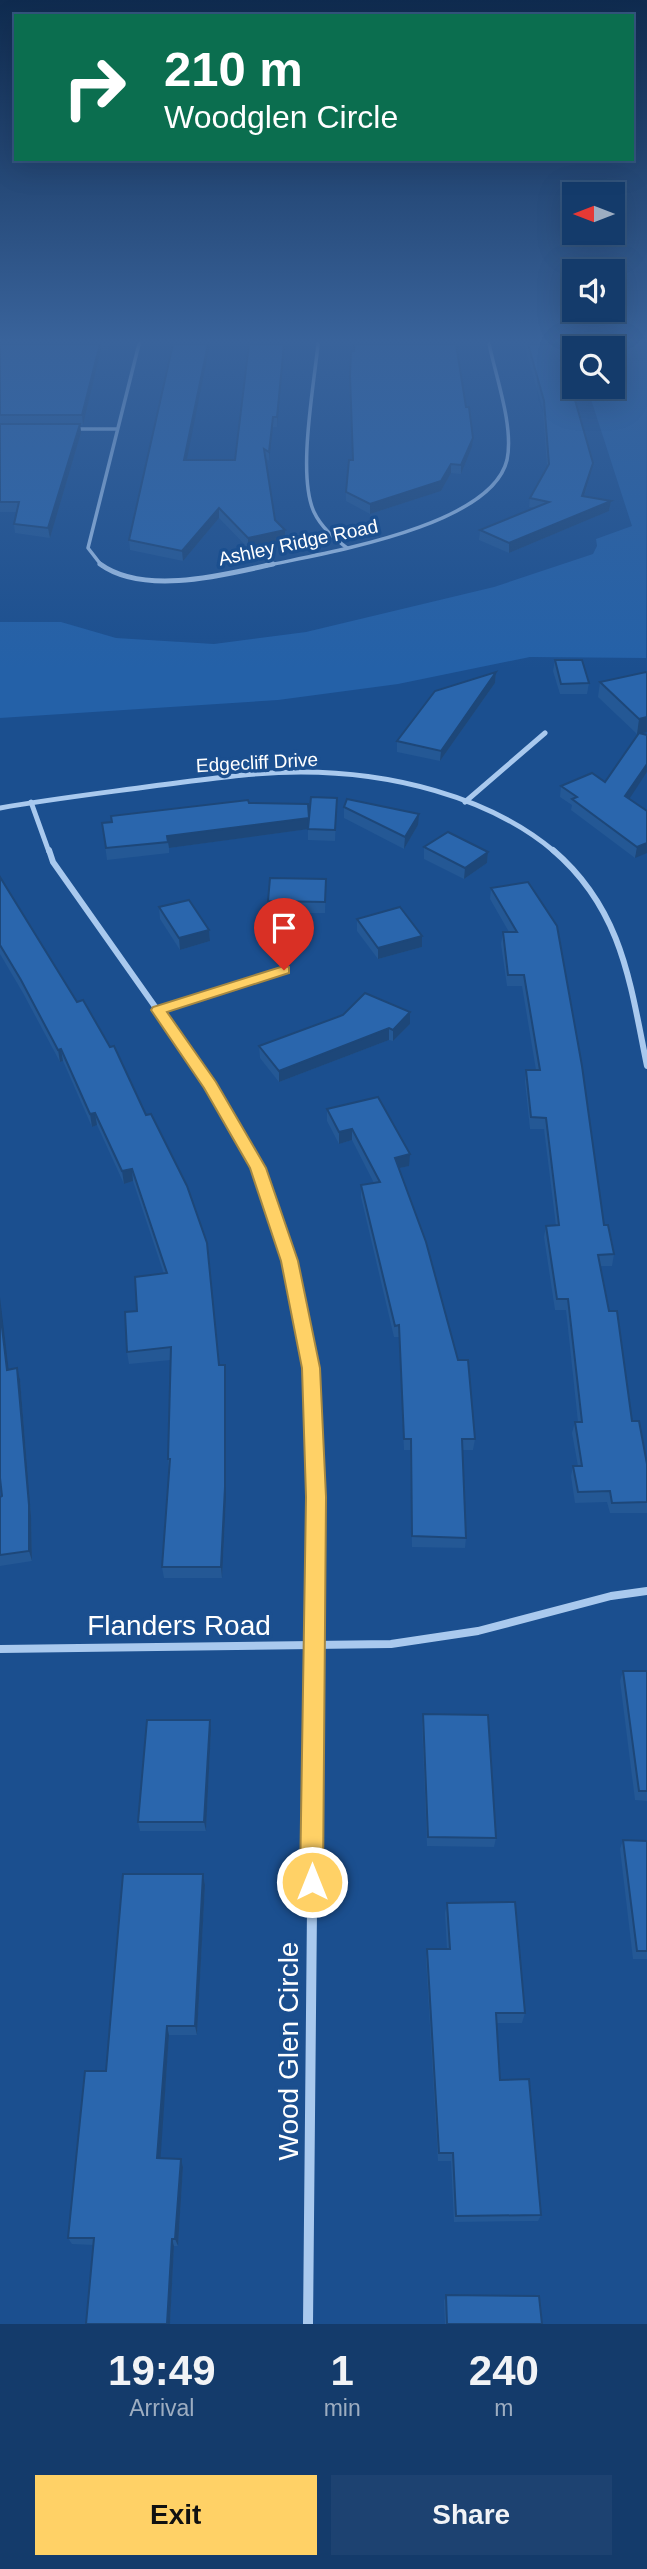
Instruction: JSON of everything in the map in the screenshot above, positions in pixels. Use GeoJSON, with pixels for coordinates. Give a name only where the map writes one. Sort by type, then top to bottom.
{"type":"FeatureCollection","features":[{"type":"Feature","properties":{"kind":"street","name":"Ashley Ridge Road"},"geometry":{"type":"LineString","coordinates":[[111,452],[88,548],[92,558],[117,573],[152,580],[191,579],[347,548],[437,520],[484,493],[499,477],[508,460],[508,452]]}},
{"type":"Feature","properties":{"kind":"street"},"geometry":{"type":"LineString","coordinates":[[311,452],[309,493],[319,521],[330,535],[347,548]]}},
{"type":"Feature","properties":{"kind":"street"},"geometry":{"type":"LineString","coordinates":[[465,802],[545,733]]}},
{"type":"Feature","properties":{"kind":"street","name":"Edgecliff Drive"},"geometry":{"type":"LineString","coordinates":[[0,808],[232,776],[321,773],[417,787],[465,802],[504,819],[540,840],[570,865],[595,893],[612,925],[624,958],[647,1066]]}},
{"type":"Feature","properties":{"kind":"street","name":"Wood Glen Circle"},"geometry":{"type":"LineString","coordinates":[[31,802],[54,862],[211,1086],[258,1168],[290,1261],[311,1368],[316,1497],[308,2324]]}},
{"type":"Feature","properties":{"kind":"street"},"geometry":{"type":"LineString","coordinates":[[158,1010],[284,970]]}},
{"type":"Feature","properties":{"kind":"street","name":"Flanders Road"},"geometry":{"type":"LineString","coordinates":[[0,1649],[391,1644],[478,1631],[611,1596],[647,1591]]}},
{"type":"Feature","properties":{"kind":"shaded area"},"geometry":{"type":"Polygon","coordinates":[[[608,452],[647,452],[646,658],[530,657],[398,684],[278,700],[0,718],[0,622],[61,622],[116,638],[214,644],[306,632],[494,587],[593,554],[597,546],[596,539],[632,526],[608,452]]]}},
{"type":"Feature","properties":{"kind":"building"},"geometry":{"type":"Polygon","coordinates":[[[0,452],[71,452],[48,528],[14,524],[19,502],[0,502],[0,452]]]}},
{"type":"Feature","properties":{"kind":"building"},"geometry":{"type":"Polygon","coordinates":[[[149,452],[186,452],[184,460],[235,460],[236,452],[265,452],[275,520],[285,530],[248,538],[219,508],[182,551],[129,540],[149,452]]]}},
{"type":"Feature","properties":{"kind":"building"},"geometry":{"type":"Polygon","coordinates":[[[353,452],[467,452],[461,465],[451,464],[441,481],[370,504],[346,492],[349,460],[353,460],[353,452]]]}},
{"type":"Feature","properties":{"kind":"building"},"geometry":{"type":"Polygon","coordinates":[[[548,452],[590,452],[593,463],[582,496],[611,501],[509,543],[480,530],[549,502],[530,498],[549,464],[548,452]]]}},
{"type":"Feature","properties":{"kind":"building"},"geometry":{"type":"Polygon","coordinates":[[[555,660],[582,660],[589,683],[561,684],[555,660]]]}},
{"type":"Feature","properties":{"kind":"building"},"geometry":{"type":"Polygon","coordinates":[[[496,672],[441,751],[397,741],[435,691],[496,672]]]}},
{"type":"Feature","properties":{"kind":"building"},"geometry":{"type":"Polygon","coordinates":[[[646,672],[647,717],[639,719],[600,682],[646,672]]]}},
{"type":"Feature","properties":{"kind":"building"},"geometry":{"type":"Polygon","coordinates":[[[639,733],[647,735],[647,764],[625,796],[647,811],[647,843],[637,847],[572,799],[577,797],[561,786],[592,773],[605,782],[639,733]]]}},
{"type":"Feature","properties":{"kind":"building"},"geometry":{"type":"Polygon","coordinates":[[[311,797],[337,798],[335,830],[308,829],[311,797]]]}},
{"type":"Feature","properties":{"kind":"building"},"geometry":{"type":"Polygon","coordinates":[[[347,799],[419,814],[405,837],[344,807],[347,799]]]}},
{"type":"Feature","properties":{"kind":"building"},"geometry":{"type":"Polygon","coordinates":[[[248,800],[249,803],[308,804],[309,818],[167,836],[168,842],[106,848],[102,823],[112,822],[111,816],[248,800]]]}},
{"type":"Feature","properties":{"kind":"building"},"geometry":{"type":"Polygon","coordinates":[[[448,832],[488,852],[465,868],[424,847],[448,832]]]}},
{"type":"Feature","properties":{"kind":"building"},"geometry":{"type":"Polygon","coordinates":[[[0,877],[77,1002],[83,1000],[110,1047],[114,1046],[146,1115],[151,1114],[187,1186],[207,1243],[219,1365],[225,1365],[225,1487],[221,1567],[162,1567],[170,1459],[171,1347],[127,1352],[125,1312],[137,1311],[135,1277],[167,1273],[132,1169],[122,1171],[95,1113],[90,1114],[61,1049],[58,1050],[0,945],[0,877]]]}},
{"type":"Feature","properties":{"kind":"building"},"geometry":{"type":"Polygon","coordinates":[[[270,878],[326,879],[325,902],[268,901],[270,878]]]}},
{"type":"Feature","properties":{"kind":"building"},"geometry":{"type":"Polygon","coordinates":[[[528,882],[557,926],[582,1066],[604,1225],[608,1225],[614,1254],[598,1255],[609,1311],[617,1311],[632,1421],[639,1421],[647,1464],[647,1502],[612,1503],[610,1491],[578,1492],[573,1466],[582,1466],[575,1422],[582,1422],[568,1299],[557,1299],[546,1226],[559,1225],[546,1118],[531,1117],[526,1070],[540,1070],[524,975],[508,975],[503,932],[517,932],[491,888],[528,882]]]}},
{"type":"Feature","properties":{"kind":"building"},"geometry":{"type":"Polygon","coordinates":[[[189,900],[209,930],[179,938],[159,907],[189,900]]]}},
{"type":"Feature","properties":{"kind":"building"},"geometry":{"type":"Polygon","coordinates":[[[400,907],[422,936],[378,948],[357,919],[400,907]]]}},
{"type":"Feature","properties":{"kind":"building"},"geometry":{"type":"Polygon","coordinates":[[[365,993],[410,1012],[393,1030],[389,1028],[279,1071],[259,1046],[343,1015],[365,993]]]}},
{"type":"Feature","properties":{"kind":"building"},"geometry":{"type":"Polygon","coordinates":[[[378,1097],[410,1154],[395,1158],[426,1242],[458,1360],[468,1360],[475,1439],[462,1439],[466,1538],[412,1536],[411,1439],[404,1439],[399,1325],[395,1326],[361,1185],[380,1182],[352,1129],[339,1132],[327,1109],[378,1097]]]}},
{"type":"Feature","properties":{"kind":"building"},"geometry":{"type":"Polygon","coordinates":[[[0,1310],[7,1370],[17,1368],[29,1505],[29,1551],[0,1555],[2,1496],[0,1310]]]}},
{"type":"Feature","properties":{"kind":"building"},"geometry":{"type":"Polygon","coordinates":[[[623,1671],[647,1671],[647,1791],[639,1791],[623,1671]]]}},
{"type":"Feature","properties":{"kind":"building"},"geometry":{"type":"Polygon","coordinates":[[[423,1714],[488,1715],[496,1838],[428,1837],[423,1714]]]}},
{"type":"Feature","properties":{"kind":"building"},"geometry":{"type":"Polygon","coordinates":[[[147,1720],[210,1720],[204,1822],[138,1822],[147,1720]]]}},
{"type":"Feature","properties":{"kind":"building"},"geometry":{"type":"Polygon","coordinates":[[[623,1840],[647,1841],[647,1951],[637,1951],[623,1840]]]}},
{"type":"Feature","properties":{"kind":"building"},"geometry":{"type":"Polygon","coordinates":[[[123,1874],[203,1874],[195,2026],[167,2026],[157,2158],[181,2159],[175,2239],[172,2239],[167,2324],[86,2324],[94,2238],[68,2238],[85,2071],[106,2071],[123,1874]]]}},
{"type":"Feature","properties":{"kind":"building"},"geometry":{"type":"Polygon","coordinates":[[[515,1902],[525,2013],[496,2013],[500,2080],[529,2079],[541,2215],[456,2216],[453,2153],[439,2153],[427,1949],[450,1949],[447,1903],[515,1902]]]}},
{"type":"Feature","properties":{"kind":"building"},"geometry":{"type":"Polygon","coordinates":[[[446,2295],[539,2296],[542,2324],[447,2324],[446,2295]]]}},
{"type":"Feature","properties":{"kind":"route"},"geometry":{"type":"LineString","coordinates":[[284,970],[158,1010],[211,1086],[258,1168],[290,1261],[311,1368],[316,1497],[312,1882]]}}]}
